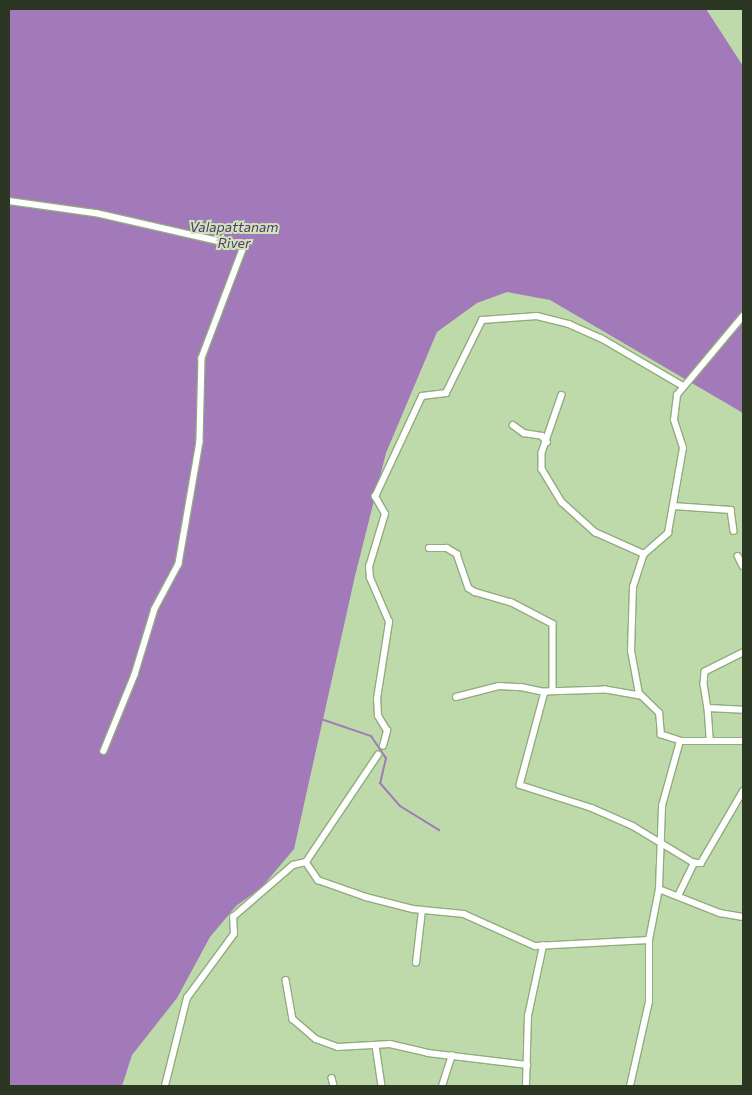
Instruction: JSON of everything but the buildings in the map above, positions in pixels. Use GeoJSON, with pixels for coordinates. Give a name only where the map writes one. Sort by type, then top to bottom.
{"type":"FeatureCollection","features":[{"type":"Feature","properties":{"kind":"street"},"geometry":{"type":"LineString","coordinates":[[9,201],[151,224],[244,247],[202,358],[200,442],[179,564],[155,610],[135,675],[104,751]]}},
{"type":"Feature","properties":{"kind":"street"},"geometry":{"type":"LineString","coordinates":[[383,746],[387,731],[378,716],[377,699],[389,622],[370,578],[369,566],[385,514],[375,497],[422,396],[446,393],[482,320],[537,316],[569,324],[601,338],[683,386]]}},
{"type":"Feature","properties":{"kind":"street"},"geometry":{"type":"LineString","coordinates":[[640,696],[631,650],[633,587],[644,554],[668,533],[682,448],[674,420],[677,395],[743,316]]}},
{"type":"Feature","properties":{"kind":"street"},"geometry":{"type":"LineString","coordinates":[[562,395],[547,442],[542,469],[562,502],[595,532],[644,554]]}},
{"type":"Feature","properties":{"kind":"street"},"geometry":{"type":"LineString","coordinates":[[513,425],[524,433],[542,436],[547,442]]}},
{"type":"Feature","properties":{"kind":"street"},"geometry":{"type":"LineString","coordinates":[[673,506],[731,510],[734,531]]}},
{"type":"Feature","properties":{"kind":"street"},"geometry":{"type":"LineString","coordinates":[[429,548],[447,548],[457,554],[469,588],[475,592],[511,602],[553,624],[553,692]]}},
{"type":"Feature","properties":{"kind":"street"},"geometry":{"type":"LineString","coordinates":[[738,556],[743,566]]}},
{"type":"Feature","properties":{"kind":"street"},"geometry":{"type":"LineString","coordinates":[[710,739],[705,672],[743,653]]}},
{"type":"Feature","properties":{"kind":"street"},"geometry":{"type":"LineString","coordinates":[[456,697],[499,686],[521,687],[545,692],[606,690],[640,696],[659,712],[661,735],[680,740],[743,740]]}},
{"type":"Feature","properties":{"kind":"street"},"geometry":{"type":"LineString","coordinates":[[545,692],[520,785],[592,808],[660,841],[694,863],[704,862],[743,791]]}},
{"type":"Feature","properties":{"kind":"street"},"geometry":{"type":"LineString","coordinates":[[708,708],[743,710]]}},
{"type":"Feature","properties":{"kind":"street"},"geometry":{"type":"LineString","coordinates":[[630,1086],[649,1002],[649,940],[658,889],[662,806],[680,740]]}},
{"type":"Feature","properties":{"kind":"street"},"geometry":{"type":"LineString","coordinates":[[165,1086],[187,998],[234,934],[233,916],[293,865],[306,862],[378,755]]}},
{"type":"Feature","properties":{"kind":"street"},"geometry":{"type":"LineString","coordinates":[[306,862],[318,880],[366,897],[422,910],[464,914],[535,946],[649,940]]}},
{"type":"Feature","properties":{"kind":"street"},"geometry":{"type":"LineString","coordinates":[[678,896],[694,863]]}},
{"type":"Feature","properties":{"kind":"street"},"geometry":{"type":"LineString","coordinates":[[658,889],[720,912],[743,917]]}},
{"type":"Feature","properties":{"kind":"street"},"geometry":{"type":"LineString","coordinates":[[416,963],[422,910]]}},
{"type":"Feature","properties":{"kind":"street"},"geometry":{"type":"LineString","coordinates":[[526,1086],[532,989],[543,946]]}},
{"type":"Feature","properties":{"kind":"street"},"geometry":{"type":"LineString","coordinates":[[286,980],[293,1019],[316,1039],[338,1047],[390,1044],[452,1056],[527,1065]]}},
{"type":"Feature","properties":{"kind":"street"},"geometry":{"type":"LineString","coordinates":[[376,1046],[382,1086]]}},
{"type":"Feature","properties":{"kind":"street"},"geometry":{"type":"LineString","coordinates":[[442,1086],[452,1056]]}},
{"type":"Feature","properties":{"kind":"street"},"geometry":{"type":"LineString","coordinates":[[332,1078],[334,1086]]}},
{"type":"Feature","properties":{"kind":"water","name":"Valapattanam River"},"geometry":{"type":"Polygon","coordinates":[[[706,9],[743,66],[743,413],[550,300],[507,292],[477,303],[437,332],[386,453],[355,576],[294,849],[262,887],[236,906],[210,937],[177,998],[132,1055],[122,1086],[9,1086],[9,10],[706,9]]]}},
{"type":"Feature","properties":{"kind":"waterway"},"geometry":{"type":"LineString","coordinates":[[321,719],[371,736],[386,758],[380,783],[400,806],[439,830]]}}]}
